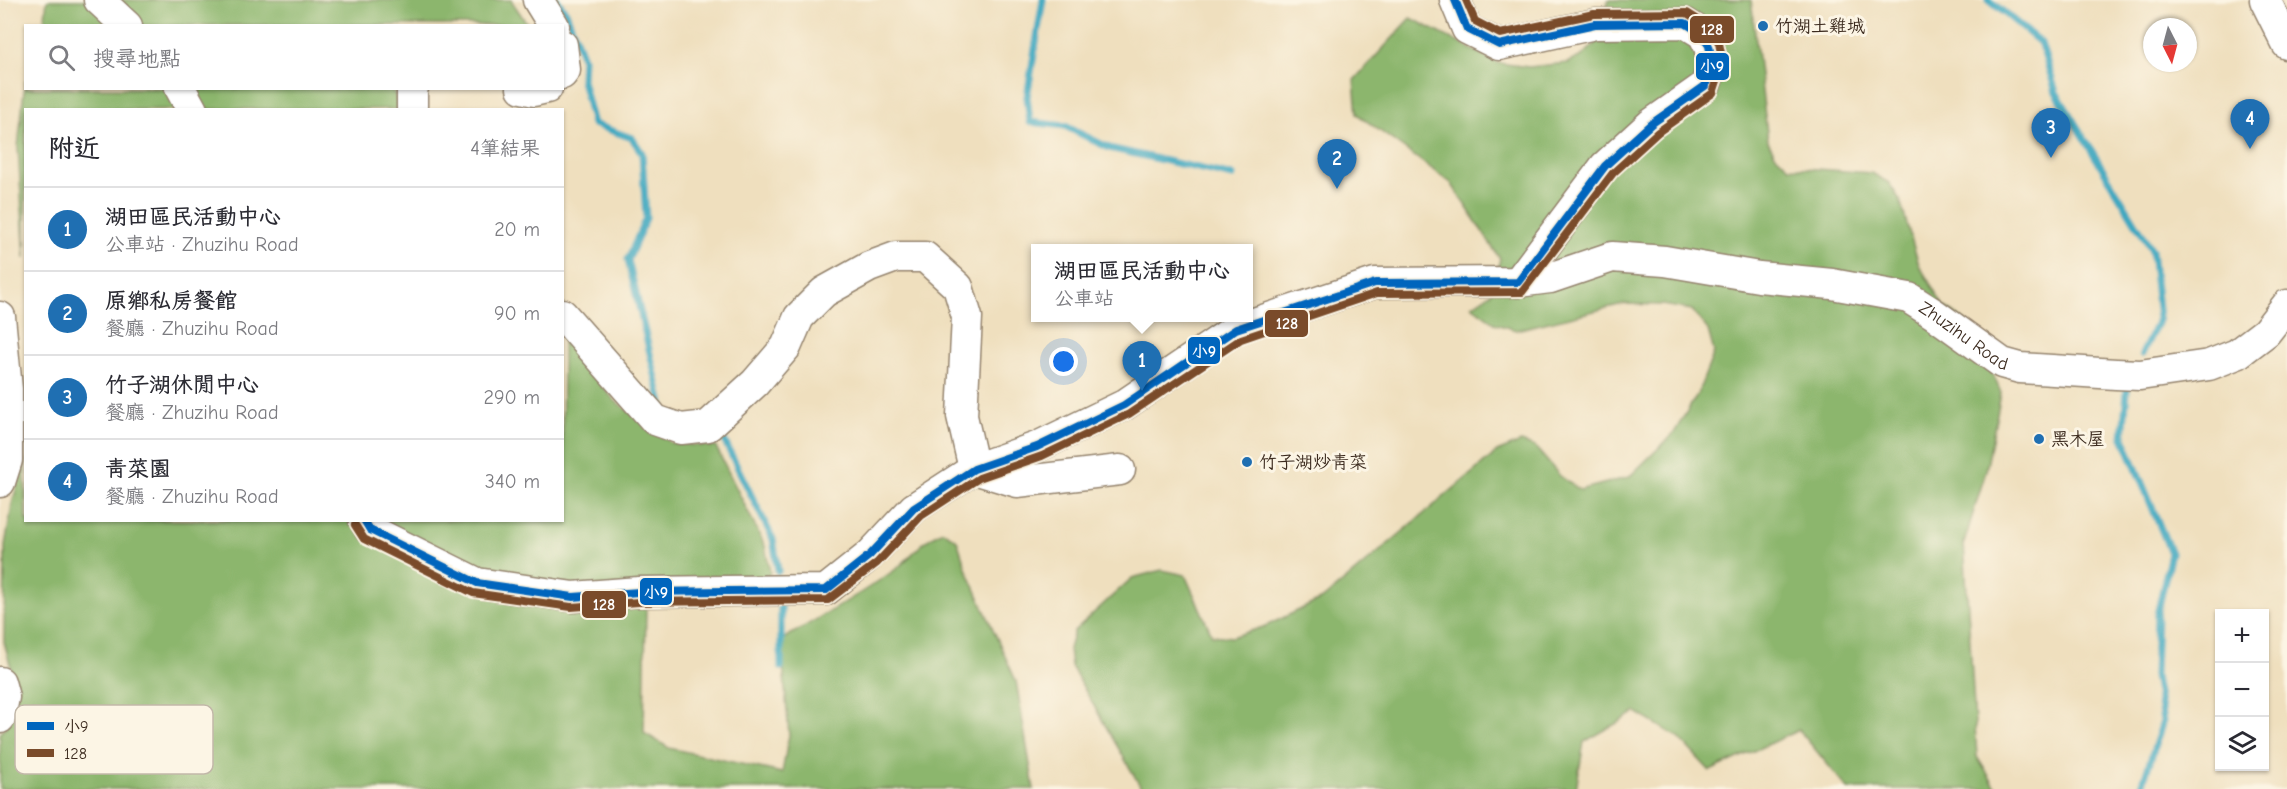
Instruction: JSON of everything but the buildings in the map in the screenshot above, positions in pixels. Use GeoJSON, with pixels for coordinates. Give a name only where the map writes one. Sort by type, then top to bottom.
{"type":"FeatureCollection","features":[{"type":"Feature","properties":{"kind":"street"},"geometry":{"type":"LineString","coordinates":[[99,0],[125,24]]}},
{"type":"Feature","properties":{"kind":"street"},"geometry":{"type":"LineString","coordinates":[[538,0],[553,24]]}},
{"type":"Feature","properties":{"kind":"street"},"geometry":{"type":"LineString","coordinates":[[1455,0],[1467,29],[1499,45],[1595,24],[1685,23],[1703,34],[1709,46],[1713,65],[1705,86],[1651,124],[1605,166],[1518,282]]}},
{"type":"Feature","properties":{"kind":"street"},"geometry":{"type":"LineString","coordinates":[[2265,0],[2287,44]]}},
{"type":"Feature","properties":{"kind":"street"},"geometry":{"type":"LineString","coordinates":[[181,90],[191,108]]}},
{"type":"Feature","properties":{"kind":"street"},"geometry":{"type":"LineString","coordinates":[[412,108],[413,90]]}},
{"type":"Feature","properties":{"kind":"street"},"geometry":{"type":"LineString","coordinates":[[564,316],[655,420],[681,429],[708,426],[755,383],[786,347],[799,317],[824,292],[869,267],[896,257],[925,257],[958,287],[967,317],[962,416],[974,469],[1017,482],[1120,470]]}},
{"type":"Feature","properties":{"kind":"street","name":"Zhuzihu Road"},"geometry":{"type":"LineString","coordinates":[[365,522],[370,530],[477,583],[573,597],[639,592],[826,590],[870,555],[914,508],[974,469],[1037,447],[1124,405],[1236,328],[1375,283],[1518,282],[1550,278],[1612,257],[1665,261],[1760,277],[1832,284],[1909,298],[2002,363],[2011,366],[2140,375],[2209,365],[2237,354],[2266,332],[2287,305]]}},
{"type":"Feature","properties":{"kind":"street"},"geometry":{"type":"LineString","coordinates":[[0,317],[7,389],[7,460],[0,482]]}},
{"type":"Feature","properties":{"kind":"street"},"geometry":{"type":"LineString","coordinates":[[0,682],[4,697],[0,718]]}},
{"type":"Feature","properties":{"kind":"green space"},"geometry":{"type":"Polygon","coordinates":[[[47,0],[511,0],[527,24],[44,24],[47,0]]]}},
{"type":"Feature","properties":{"kind":"green space"},"geometry":{"type":"Polygon","coordinates":[[[1608,0],[1751,0],[1768,141],[1775,154],[1789,167],[1872,173],[1889,183],[1900,200],[1919,265],[1943,305],[1973,327],[2001,393],[1986,471],[1964,543],[1977,757],[1997,789],[1848,789],[1799,730],[1710,771],[1679,738],[1636,712],[1584,742],[1576,789],[1142,789],[1071,666],[1069,649],[1074,631],[1132,578],[1162,570],[1185,575],[1212,635],[1232,637],[1266,626],[1324,598],[1497,452],[1521,442],[1535,447],[1560,476],[1580,490],[1629,477],[1674,433],[1698,393],[1714,352],[1708,330],[1692,310],[1662,305],[1623,304],[1516,330],[1496,324],[1472,306],[1491,293],[1500,259],[1451,183],[1357,114],[1354,80],[1411,18],[1498,63],[1529,67],[1567,63],[1582,56],[1598,41],[1608,0]]]}},
{"type":"Feature","properties":{"kind":"green space"},"geometry":{"type":"Polygon","coordinates":[[[24,90],[393,90],[399,108],[24,108],[24,243],[18,148],[24,90]]]}},
{"type":"Feature","properties":{"kind":"green space"},"geometry":{"type":"Polygon","coordinates":[[[564,339],[614,400],[671,443],[716,447],[765,546],[770,572],[765,581],[646,606],[644,733],[669,748],[782,773],[789,735],[781,640],[882,579],[902,564],[928,539],[943,531],[957,540],[966,568],[1016,681],[1034,789],[0,789],[0,734],[15,713],[15,774],[213,774],[213,705],[15,705],[15,683],[4,642],[5,545],[13,500],[24,462],[24,522],[564,522],[564,339]]]}},
{"type":"Feature","properties":{"kind":"waterway"},"geometry":{"type":"LineString","coordinates":[[557,0],[566,12],[583,58],[582,80],[593,124],[632,138],[642,153],[646,218],[628,260],[662,404]]}},
{"type":"Feature","properties":{"kind":"waterway"},"geometry":{"type":"LineString","coordinates":[[1043,0],[1027,97],[1030,122],[1065,126],[1109,148],[1233,176]]}},
{"type":"Feature","properties":{"kind":"waterway"},"geometry":{"type":"LineString","coordinates":[[1989,0],[2041,43],[2056,92],[2152,250],[2159,319],[2142,354]]}},
{"type":"Feature","properties":{"kind":"waterway"},"geometry":{"type":"LineString","coordinates":[[2127,390],[2123,437],[2171,553],[2157,615],[2155,676],[2163,721],[2141,789]]}},
{"type":"Feature","properties":{"kind":"waterway"},"geometry":{"type":"LineString","coordinates":[[720,432],[773,539],[778,571]]}},
{"type":"Feature","properties":{"kind":"waterway"},"geometry":{"type":"LineString","coordinates":[[781,607],[781,667]]}},
{"type":"Feature","properties":{"kind":"transit line","name":"小9"},"geometry":{"type":"LineString","coordinates":[[365,522],[370,530],[477,583],[573,597],[639,592],[826,590],[870,555],[914,508],[974,469],[1037,447],[1124,405],[1236,329],[1375,283],[1518,282],[1605,166],[1651,124],[1705,86],[1713,65],[1709,46],[1703,34],[1685,23],[1595,24],[1499,45],[1467,29],[1455,0]]}},
{"type":"Feature","properties":{"kind":"transit line","name":"128"},"geometry":{"type":"LineString","coordinates":[[355,525],[364,539],[473,593],[571,607],[639,602],[828,600],[877,563],[921,516],[979,478],[1042,456],[1129,414],[1241,339],[1377,293],[1522,292],[1613,173],[1658,132],[1713,93],[1723,63],[1719,43],[1711,28],[1687,13],[1594,14],[1500,34],[1475,21],[1466,0]]}},
{"type":"Feature","properties":{"kind":"place","name":"竹湖土雞城"},"geometry":{"type":"Point","coordinates":[1763,26]}},
{"type":"Feature","properties":{"kind":"place","name":"青菜園"},"geometry":{"type":"Point","coordinates":[2250,149]}},
{"type":"Feature","properties":{"kind":"place","name":"竹子湖休閒中心"},"geometry":{"type":"Point","coordinates":[2051,158]}},
{"type":"Feature","properties":{"kind":"place","name":"原鄉私房餐館"},"geometry":{"type":"Point","coordinates":[1337,189]}},
{"type":"Feature","properties":{"kind":"place","name":"湖田區民活動中心"},"geometry":{"type":"Point","coordinates":[1142,391]}},
{"type":"Feature","properties":{"kind":"place","name":"黑木屋"},"geometry":{"type":"Point","coordinates":[2039,439]}},
{"type":"Feature","properties":{"kind":"place","name":"竹子湖炒青菜"},"geometry":{"type":"Point","coordinates":[1247,462]}}]}
